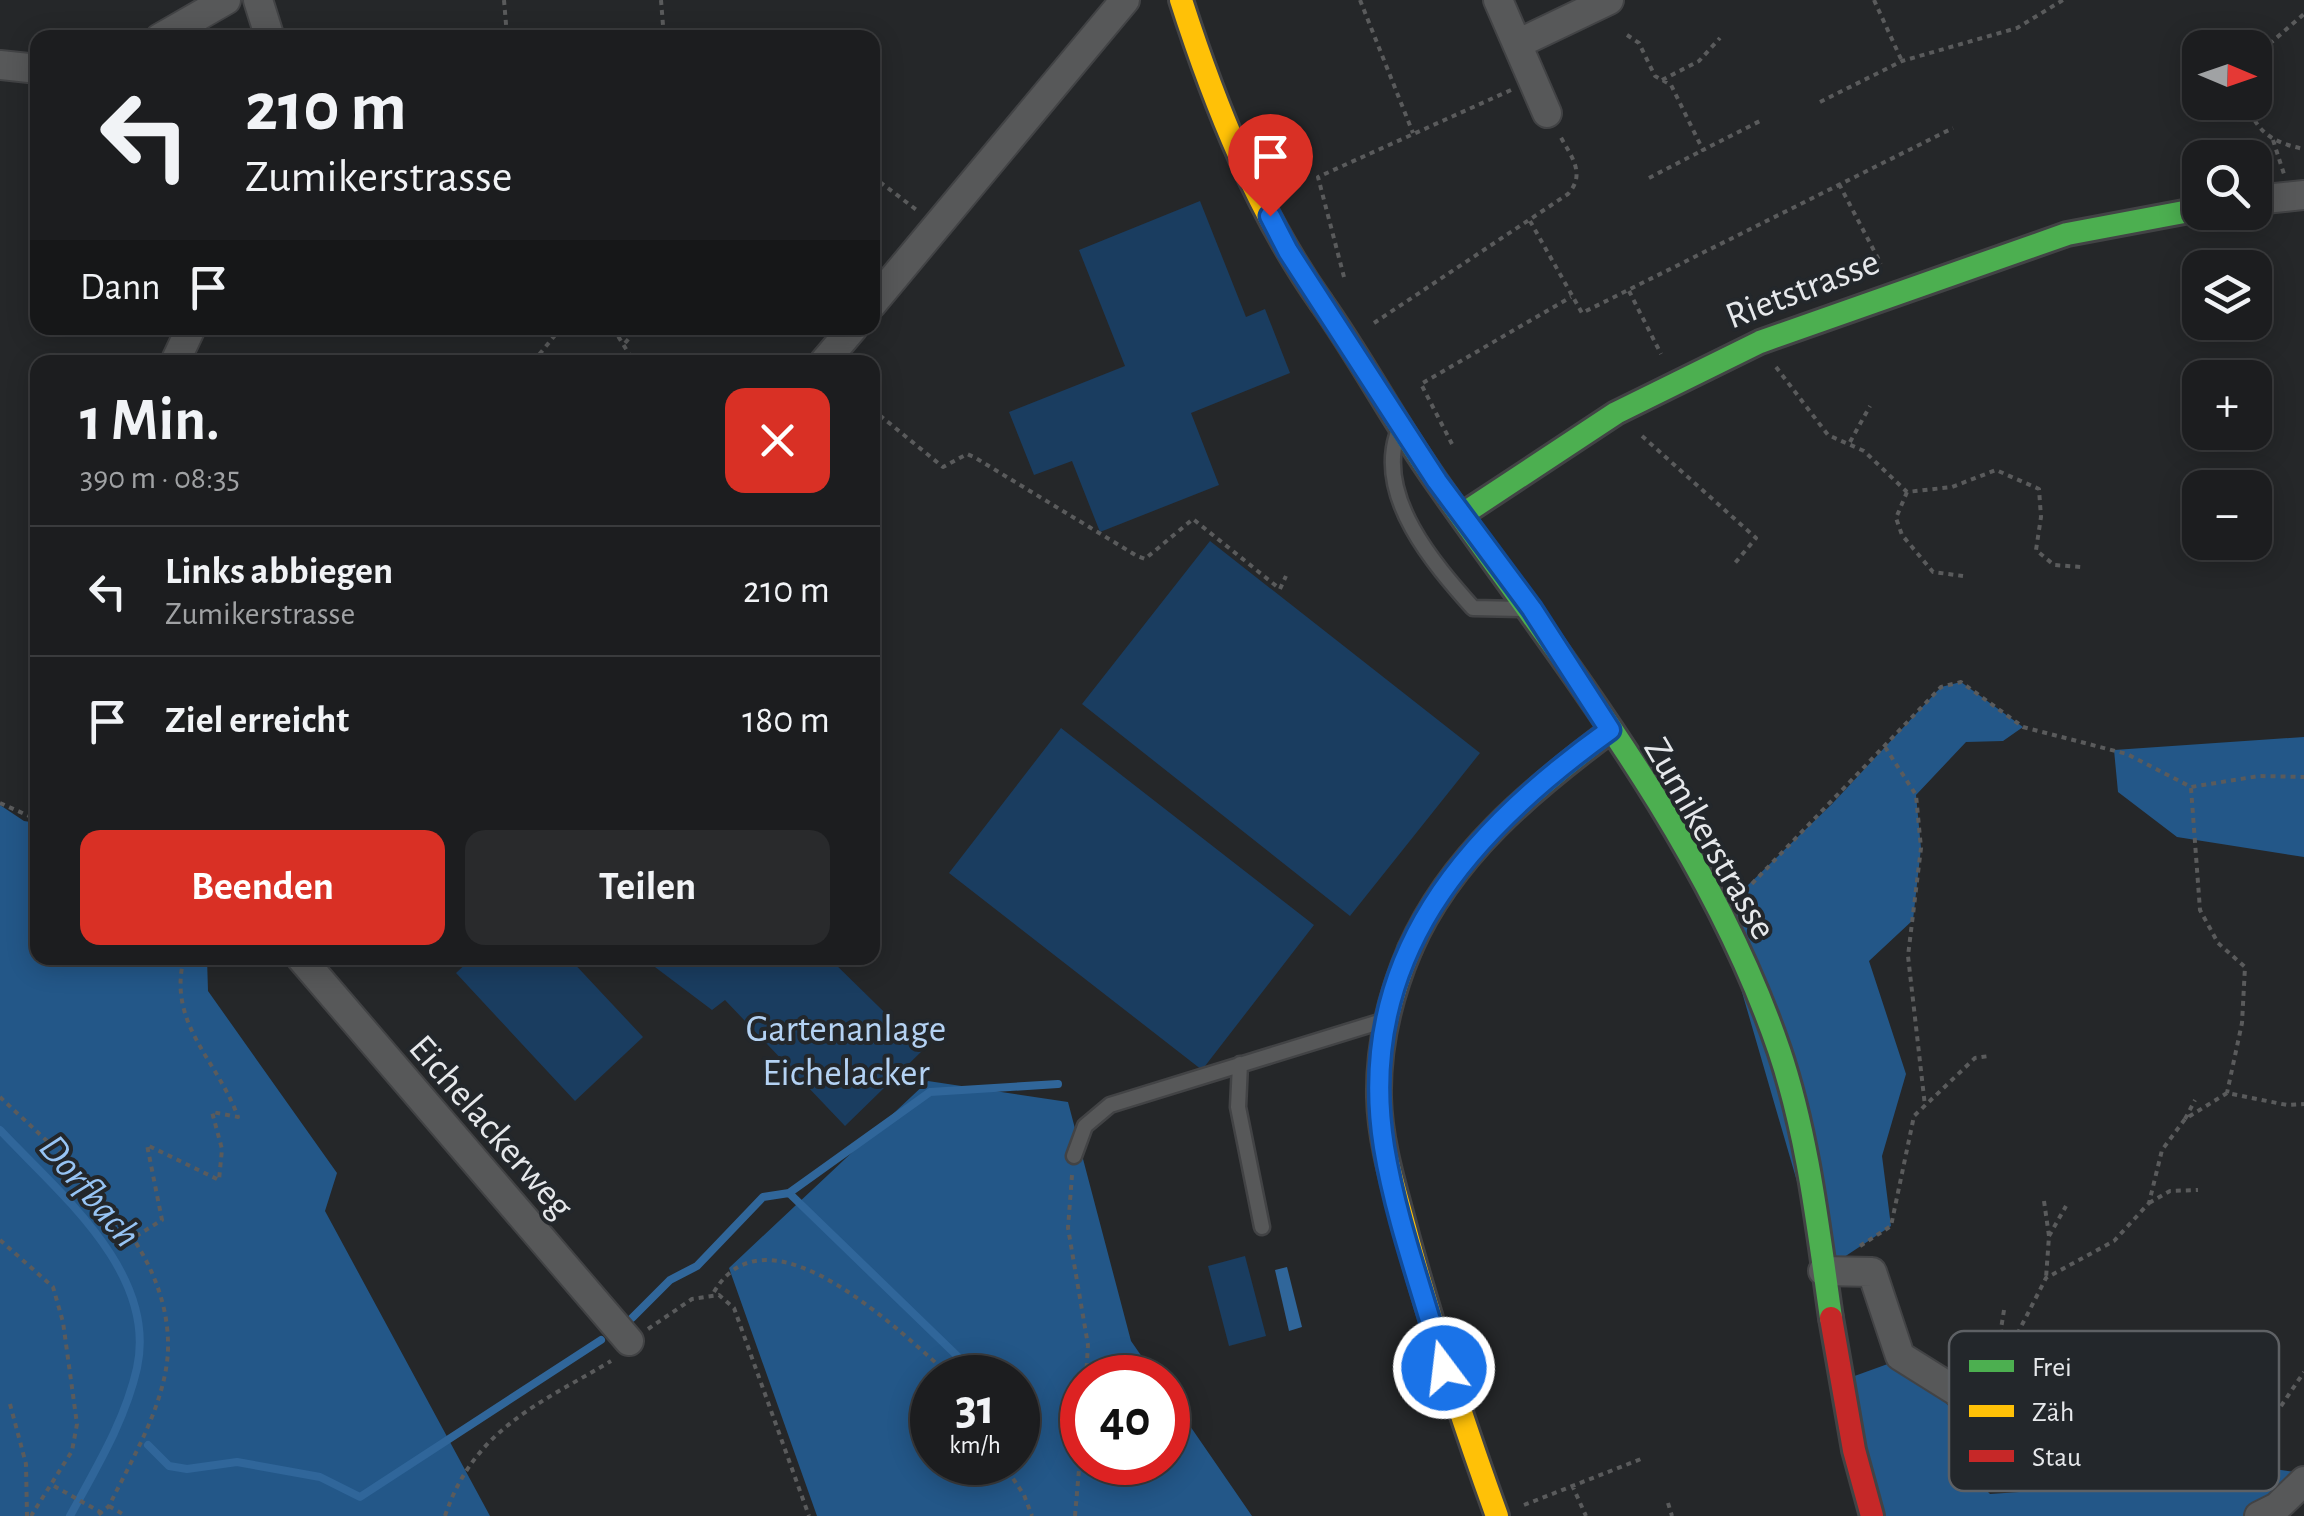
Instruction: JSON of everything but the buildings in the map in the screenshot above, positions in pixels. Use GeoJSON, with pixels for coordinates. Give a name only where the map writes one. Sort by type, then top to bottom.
{"type":"FeatureCollection","features":[{"type":"Feature","properties":{"kind":"street"},"geometry":{"type":"LineString","coordinates":[[174,30],[226,0]]}},
{"type":"Feature","properties":{"kind":"street"},"geometry":{"type":"LineString","coordinates":[[258,0],[267,30]]}},
{"type":"Feature","properties":{"kind":"street"},"geometry":{"type":"LineString","coordinates":[[880,295],[1124,0]]}},
{"type":"Feature","properties":{"kind":"street","name":"Zumikerstrasse"},"geometry":{"type":"LineString","coordinates":[[1180,0],[1214,96],[1279,234],[1400,424],[1532,609],[1610,730],[1716,911],[1755,988],[1787,1068],[1810,1162],[1843,1410],[1872,1516]]}},
{"type":"Feature","properties":{"kind":"street"},"geometry":{"type":"LineString","coordinates":[[1498,0],[1547,113]]}},
{"type":"Feature","properties":{"kind":"street"},"geometry":{"type":"LineString","coordinates":[[1517,44],[1609,0]]}},
{"type":"Feature","properties":{"kind":"street"},"geometry":{"type":"LineString","coordinates":[[0,65],[30,68]]}},
{"type":"Feature","properties":{"kind":"street","name":"Rietstrasse"},"geometry":{"type":"LineString","coordinates":[[1463,514],[1616,413],[1674,381],[1760,342],[2066,234],[2182,213]]}},
{"type":"Feature","properties":{"kind":"street"},"geometry":{"type":"LineString","coordinates":[[830,355],[847,335]]}},
{"type":"Feature","properties":{"kind":"street"},"geometry":{"type":"LineString","coordinates":[[1497,1516],[1444,1368],[1384,1149],[1378,1092],[1385,1020],[1420,925],[1449,875],[1486,833],[1610,730]]}},
{"type":"Feature","properties":{"kind":"street","name":"Eichelackerweg"},"geometry":{"type":"LineString","coordinates":[[307,965],[629,1341]]}},
{"type":"Feature","properties":{"kind":"street"},"geometry":{"type":"LineString","coordinates":[[1823,1271],[1872,1272],[1900,1356],[1949,1387]]}},
{"type":"Feature","properties":{"kind":"street"},"geometry":{"type":"LineString","coordinates":[[2260,1516],[2277,1507],[2304,1481]]}},
{"type":"Feature","properties":{"kind":"lane"},"geometry":{"type":"LineString","coordinates":[[1400,424],[1391,454],[1401,509],[1456,589],[1473,608],[1532,609]]}},
{"type":"Feature","properties":{"kind":"lane"},"geometry":{"type":"LineString","coordinates":[[1074,1156],[1085,1126],[1110,1105],[1385,1020]]}},
{"type":"Feature","properties":{"kind":"lane"},"geometry":{"type":"LineString","coordinates":[[1240,1064],[1238,1106],[1262,1227]]}},
{"type":"Feature","properties":{"kind":"path"},"geometry":{"type":"LineString","coordinates":[[504,0],[506,30]]}},
{"type":"Feature","properties":{"kind":"path"},"geometry":{"type":"LineString","coordinates":[[661,0],[663,30]]}},
{"type":"Feature","properties":{"kind":"path"},"geometry":{"type":"LineString","coordinates":[[1360,0],[1413,133]]}},
{"type":"Feature","properties":{"kind":"path"},"geometry":{"type":"LineString","coordinates":[[1874,0],[1902,61]]}},
{"type":"Feature","properties":{"kind":"path"},"geometry":{"type":"LineString","coordinates":[[1820,102],[1902,61],[2017,28],[2063,0]]}},
{"type":"Feature","properties":{"kind":"path"},"geometry":{"type":"LineString","coordinates":[[2272,42],[2304,14]]}},
{"type":"Feature","properties":{"kind":"path"},"geometry":{"type":"LineString","coordinates":[[1627,35],[1639,44],[1662,80],[1671,85],[1702,150]]}},
{"type":"Feature","properties":{"kind":"path"},"geometry":{"type":"LineString","coordinates":[[1662,80],[1699,61],[1720,38]]}},
{"type":"Feature","properties":{"kind":"path"},"geometry":{"type":"LineString","coordinates":[[1346,285],[1318,177],[1533,80]]}},
{"type":"Feature","properties":{"kind":"path"},"geometry":{"type":"LineString","coordinates":[[1348,339],[1568,194],[1578,177],[1547,113]]}},
{"type":"Feature","properties":{"kind":"path"},"geometry":{"type":"LineString","coordinates":[[2252,120],[2274,140],[2304,149]]}},
{"type":"Feature","properties":{"kind":"path"},"geometry":{"type":"LineString","coordinates":[[1649,178],[1760,122]]}},
{"type":"Feature","properties":{"kind":"path"},"geometry":{"type":"LineString","coordinates":[[1530,222],[1582,313],[1953,128]]}},
{"type":"Feature","properties":{"kind":"path"},"geometry":{"type":"LineString","coordinates":[[2274,140],[2295,196]]}},
{"type":"Feature","properties":{"kind":"path"},"geometry":{"type":"LineString","coordinates":[[880,182],[938,226]]}},
{"type":"Feature","properties":{"kind":"path"},"geometry":{"type":"LineString","coordinates":[[1840,184],[1895,292]]}},
{"type":"Feature","properties":{"kind":"path"},"geometry":{"type":"LineString","coordinates":[[1629,291],[1674,381]]}},
{"type":"Feature","properties":{"kind":"path"},"geometry":{"type":"LineString","coordinates":[[1454,448],[1421,384],[1573,296]]}},
{"type":"Feature","properties":{"kind":"path"},"geometry":{"type":"LineString","coordinates":[[539,355],[555,335]]}},
{"type":"Feature","properties":{"kind":"path"},"geometry":{"type":"LineString","coordinates":[[616,335],[630,355]]}},
{"type":"Feature","properties":{"kind":"path"},"geometry":{"type":"LineString","coordinates":[[624,344],[632,335]]}},
{"type":"Feature","properties":{"kind":"path"},"geometry":{"type":"LineString","coordinates":[[1760,342],[1828,435],[1850,442],[1907,492],[1952,487],[1996,470],[2039,489],[2041,517],[2036,550],[2054,564],[2081,567]]}},
{"type":"Feature","properties":{"kind":"path"},"geometry":{"type":"LineString","coordinates":[[1850,442],[1870,406]]}},
{"type":"Feature","properties":{"kind":"path"},"geometry":{"type":"LineString","coordinates":[[1616,413],[1756,538],[1735,563]]}},
{"type":"Feature","properties":{"kind":"path"},"geometry":{"type":"LineString","coordinates":[[880,416],[943,467],[967,454],[974,456],[1137,556],[1145,559],[1156,552],[1194,519],[1280,589],[1286,576]]}},
{"type":"Feature","properties":{"kind":"path"},"geometry":{"type":"LineString","coordinates":[[1907,492],[1896,518],[1902,536],[1933,572],[1964,576]]}},
{"type":"Feature","properties":{"kind":"path"},"geometry":{"type":"LineString","coordinates":[[1732,900],[1760,880],[1941,687],[1961,682],[2023,728],[2127,754],[2191,788],[2259,776],[2304,777]]}},
{"type":"Feature","properties":{"kind":"path"},"geometry":{"type":"LineString","coordinates":[[1885,747],[1916,795],[1920,848],[1908,956],[1924,1106]]}},
{"type":"Feature","properties":{"kind":"path"},"geometry":{"type":"LineString","coordinates":[[2191,788],[2200,910],[2218,943],[2245,967],[2242,1023],[2228,1093]]}},
{"type":"Feature","properties":{"kind":"path"},"geometry":{"type":"LineString","coordinates":[[0,803],[30,816]]}},
{"type":"Feature","properties":{"kind":"path"},"geometry":{"type":"LineString","coordinates":[[126,1232],[138,1235],[162,1220],[147,1145],[220,1180],[222,1150],[212,1112],[238,1117],[182,1009],[177,986],[182,965]]}},
{"type":"Feature","properties":{"kind":"path"},"geometry":{"type":"LineString","coordinates":[[1823,1271],[1891,1226],[1914,1116],[1975,1058],[1989,1056]]}},
{"type":"Feature","properties":{"kind":"path"},"geometry":{"type":"LineString","coordinates":[[2184,1119],[2228,1093],[2287,1105],[2304,1104]]}},
{"type":"Feature","properties":{"kind":"path"},"geometry":{"type":"LineString","coordinates":[[0,1097],[96,1188],[126,1232],[152,1274],[168,1350],[151,1414],[109,1506],[99,1514],[56,1487]]}},
{"type":"Feature","properties":{"kind":"path"},"geometry":{"type":"LineString","coordinates":[[2149,1203],[2162,1150],[2195,1100]]}},
{"type":"Feature","properties":{"kind":"path"},"geometry":{"type":"LineString","coordinates":[[1074,1156],[1068,1228],[1087,1355]]}},
{"type":"Feature","properties":{"kind":"path"},"geometry":{"type":"LineString","coordinates":[[2046,1278],[2114,1241],[2149,1203],[2170,1191],[2198,1190]]}},
{"type":"Feature","properties":{"kind":"path"},"geometry":{"type":"LineString","coordinates":[[2019,1331],[2046,1278],[2049,1236],[2044,1201]]}},
{"type":"Feature","properties":{"kind":"path"},"geometry":{"type":"LineString","coordinates":[[2049,1236],[2066,1206]]}},
{"type":"Feature","properties":{"kind":"path"},"geometry":{"type":"LineString","coordinates":[[0,1240],[53,1287],[63,1322],[78,1424],[72,1451],[56,1487],[29,1516]]}},
{"type":"Feature","properties":{"kind":"path"},"geometry":{"type":"LineString","coordinates":[[712,1294],[724,1275],[735,1267],[768,1262],[804,1266],[846,1288],[926,1355]]}},
{"type":"Feature","properties":{"kind":"path"},"geometry":{"type":"LineString","coordinates":[[445,1516],[464,1473],[499,1428],[616,1358],[629,1341],[692,1299],[712,1294],[724,1298],[740,1317],[809,1516]]}},
{"type":"Feature","properties":{"kind":"path"},"geometry":{"type":"LineString","coordinates":[[2001,1331],[2004,1310]]}},
{"type":"Feature","properties":{"kind":"path"},"geometry":{"type":"LineString","coordinates":[[2279,1409],[2304,1372]]}},
{"type":"Feature","properties":{"kind":"path"},"geometry":{"type":"LineString","coordinates":[[10,1404],[26,1464],[29,1516]]}},
{"type":"Feature","properties":{"kind":"path"},"geometry":{"type":"LineString","coordinates":[[1497,1516],[1641,1459]]}},
{"type":"Feature","properties":{"kind":"path"},"geometry":{"type":"LineString","coordinates":[[1017,1485],[1032,1516]]}},
{"type":"Feature","properties":{"kind":"path"},"geometry":{"type":"LineString","coordinates":[[1076,1516],[1078,1485]]}},
{"type":"Feature","properties":{"kind":"path"},"geometry":{"type":"LineString","coordinates":[[1572,1486],[1586,1516]]}},
{"type":"Feature","properties":{"kind":"path"},"geometry":{"type":"LineString","coordinates":[[1668,1503],[1672,1516]]}},
{"type":"Feature","properties":{"kind":"path"},"geometry":{"type":"LineString","coordinates":[[109,1506],[126,1516]]}},
{"type":"Feature","properties":{"kind":"green space"},"geometry":{"type":"Polygon","coordinates":[[[1200,201],[1246,317],[1265,309],[1290,373],[1191,413],[1219,485],[1100,532],[1072,461],[1034,475],[1009,412],[1125,366],[1079,250],[1200,201]]]}},
{"type":"Feature","properties":{"kind":"green space"},"geometry":{"type":"Polygon","coordinates":[[[1210,541],[1480,753],[1350,916],[1082,704],[1210,541]]]}},
{"type":"Feature","properties":{"kind":"green space"},"geometry":{"type":"Polygon","coordinates":[[[1061,728],[1314,925],[1202,1070],[949,873],[1061,728]]]}},
{"type":"Feature","properties":{"kind":"green space"},"geometry":{"type":"Polygon","coordinates":[[[465,965],[576,965],[643,1037],[575,1101],[456,973],[465,965]]]}},
{"type":"Feature","properties":{"kind":"green space","name":"Gartenanlage Eichelacker"},"geometry":{"type":"Polygon","coordinates":[[[652,965],[836,965],[923,1050],[845,1126],[725,1000],[712,1010],[652,965]]]}},
{"type":"Feature","properties":{"kind":"green space"},"geometry":{"type":"Polygon","coordinates":[[[1245,1256],[1266,1336],[1229,1346],[1208,1266],[1245,1256]]]}},
{"type":"Feature","properties":{"kind":"shaded area"},"geometry":{"type":"Polygon","coordinates":[[[1961,682],[2023,727],[2003,741],[1966,742],[1916,795],[1921,848],[1913,920],[1869,961],[1906,1074],[1882,1156],[1891,1226],[1823,1271],[1719,913],[1832,804],[1941,687],[1961,682]]]}},
{"type":"Feature","properties":{"kind":"shaded area"},"geometry":{"type":"Polygon","coordinates":[[[2304,737],[2304,857],[2177,837],[2118,792],[2114,750],[2304,737]]]}},
{"type":"Feature","properties":{"kind":"shaded area"},"geometry":{"type":"Polygon","coordinates":[[[0,805],[30,822],[30,965],[207,965],[208,991],[337,1173],[325,1211],[490,1516],[0,1516],[0,805]]]}},
{"type":"Feature","properties":{"kind":"shaded area"},"geometry":{"type":"Polygon","coordinates":[[[928,1081],[1068,1102],[1131,1341],[1141,1355],[1060,1355],[1060,1485],[1190,1485],[1190,1426],[1252,1516],[817,1516],[729,1268],[928,1081]]]}},
{"type":"Feature","properties":{"kind":"shaded area"},"geometry":{"type":"Polygon","coordinates":[[[1287,1267],[1302,1327],[1289,1331],[1275,1270],[1287,1267]]]}},
{"type":"Feature","properties":{"kind":"shaded area"},"geometry":{"type":"Polygon","coordinates":[[[1896,1361],[1948,1405],[1949,1491],[2279,1491],[2279,1470],[2302,1473],[2288,1516],[1873,1516],[1849,1378],[1896,1361]]]}},
{"type":"Feature","properties":{"kind":"waterway"},"geometry":{"type":"LineString","coordinates":[[632,1318],[670,1280],[697,1266],[763,1197],[789,1193],[930,1092],[1058,1084]]}},
{"type":"Feature","properties":{"kind":"waterway","name":"Dorfbach"},"geometry":{"type":"LineString","coordinates":[[0,1130],[98,1236],[133,1299],[140,1333],[137,1368],[125,1407],[70,1516]]}},
{"type":"Feature","properties":{"kind":"waterway"},"geometry":{"type":"LineString","coordinates":[[789,1193],[956,1355]]}},
{"type":"Feature","properties":{"kind":"waterway"},"geometry":{"type":"LineString","coordinates":[[148,1445],[169,1466],[187,1469],[237,1462],[320,1477],[360,1497],[601,1340]]}},
{"type":"Feature","properties":{"kind":"traffic: fast"},"geometry":{"type":"LineString","coordinates":[[1463,514],[1616,413],[1760,342],[2067,234],[2182,212]]}},
{"type":"Feature","properties":{"kind":"traffic: fast"},"geometry":{"type":"LineString","coordinates":[[1321,302],[1421,459],[1628,754],[1713,897],[1749,972],[1789,1083],[1811,1182],[1831,1318]]}},
{"type":"Feature","properties":{"kind":"traffic: fast"},"geometry":{"type":"LineString","coordinates":[[1410,949],[1427,915],[1470,855],[1523,801],[1610,731]]}},
{"type":"Feature","properties":{"kind":"traffic: slow"},"geometry":{"type":"LineString","coordinates":[[1181,0],[1240,157],[1277,231],[1321,302]]}},
{"type":"Feature","properties":{"kind":"traffic: slow"},"geometry":{"type":"LineString","coordinates":[[1410,949],[1383,1040],[1379,1078],[1382,1133],[1428,1309],[1497,1516]]}},
{"type":"Feature","properties":{"kind":"traffic: jam"},"geometry":{"type":"LineString","coordinates":[[1831,1318],[1854,1450],[1872,1516]]}},
{"type":"Feature","properties":{"kind":"route"},"geometry":{"type":"LineString","coordinates":[[1270,216],[1288,251],[1372,374],[1437,481],[1532,609],[1610,730],[1486,833],[1449,875],[1420,925],[1385,1020],[1378,1092],[1384,1149],[1444,1368]]}}]}
